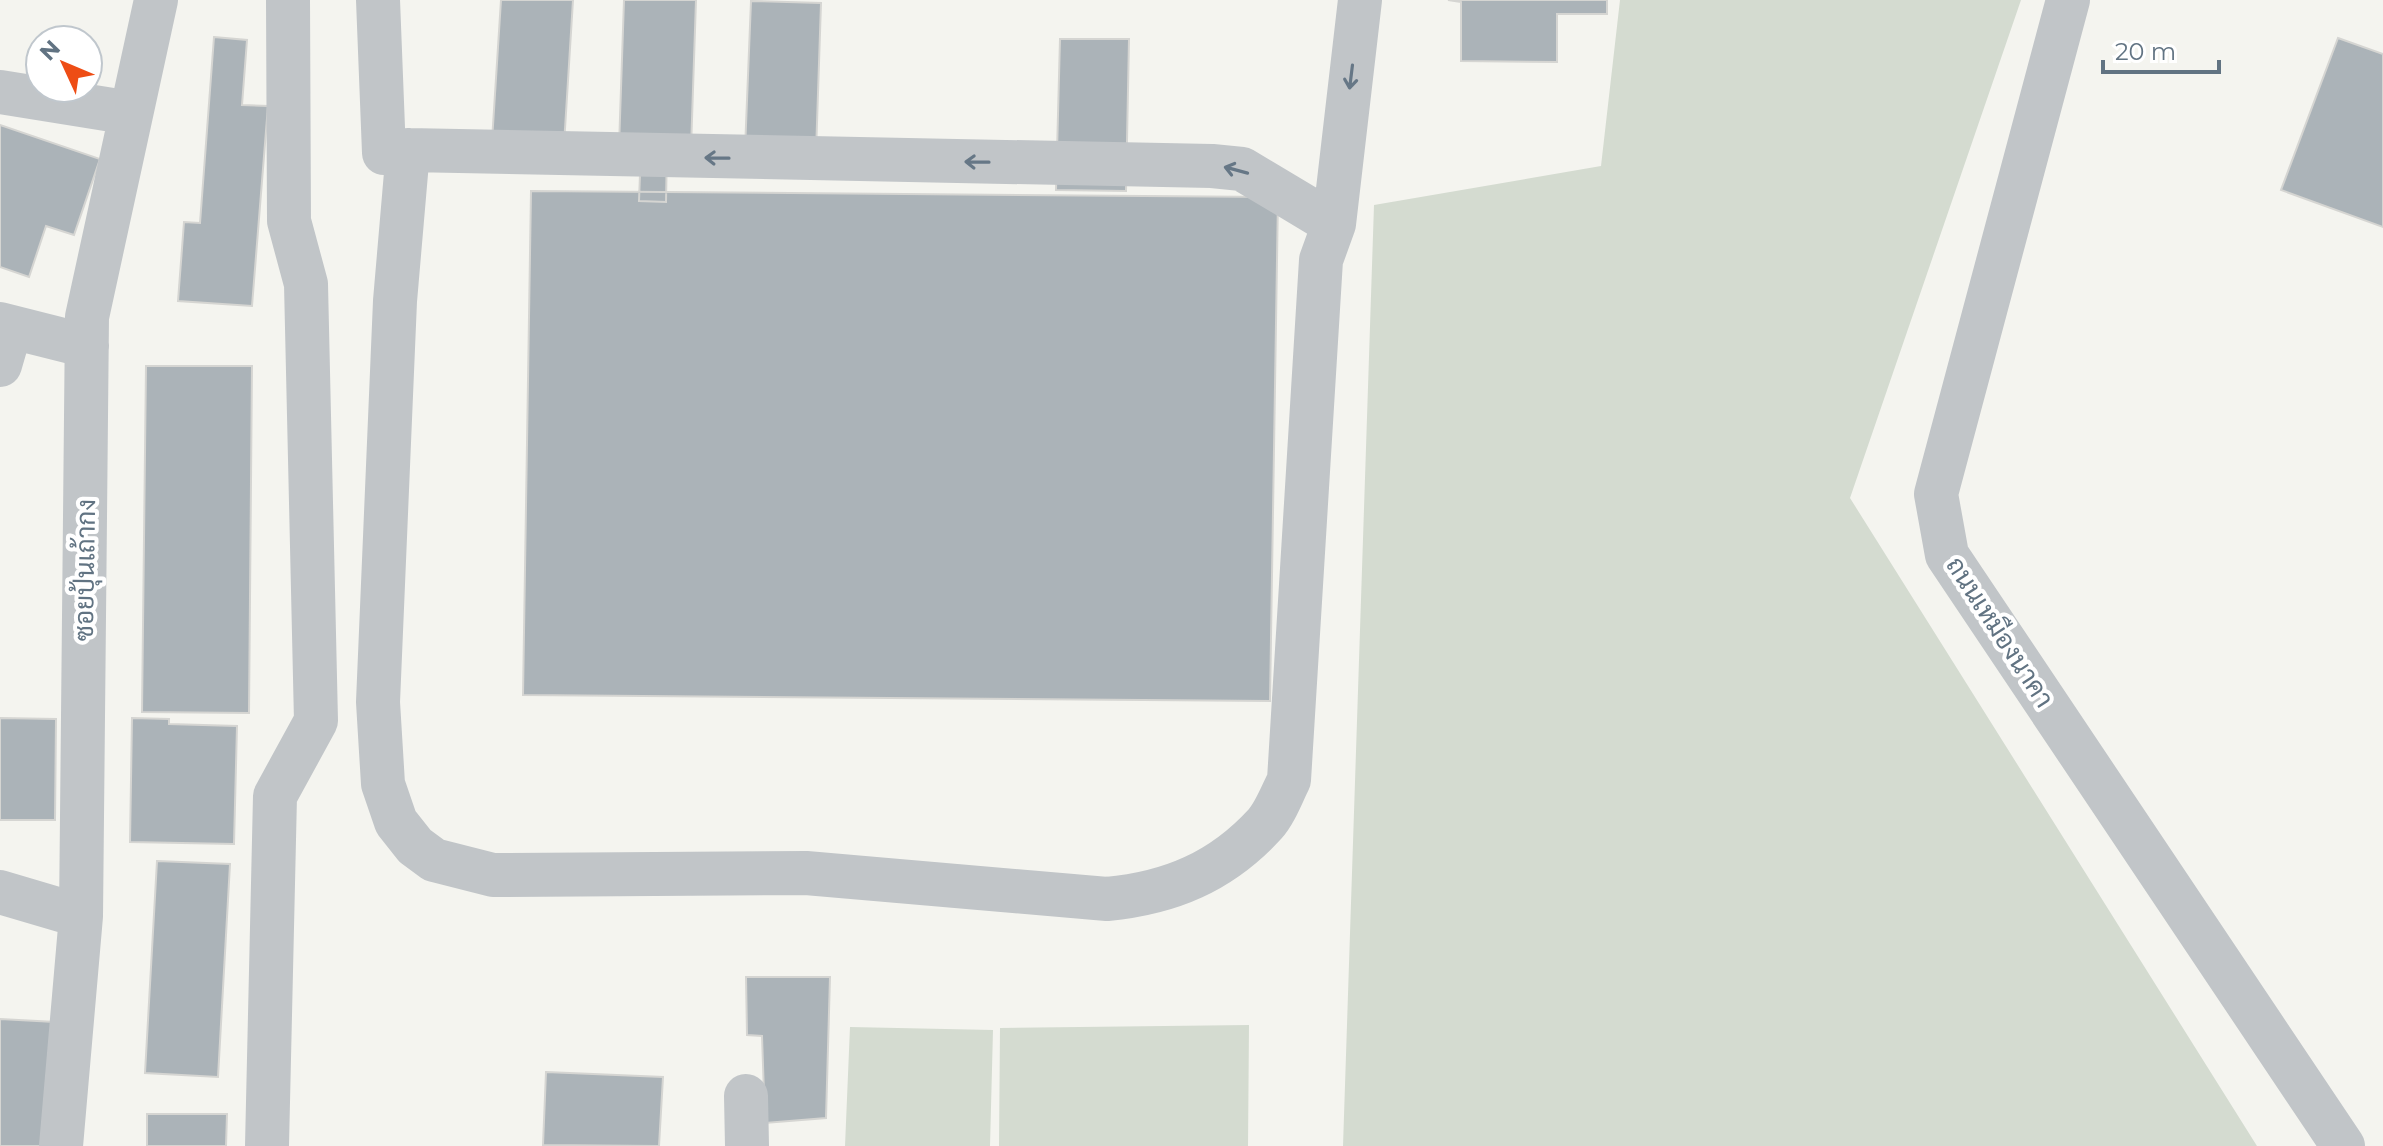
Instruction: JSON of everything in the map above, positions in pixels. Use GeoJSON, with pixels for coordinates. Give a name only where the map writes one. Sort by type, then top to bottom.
{"type":"FeatureCollection","features":[{"type":"Feature","properties":{"kind":"street","name":"ซอยปุ้นเถ้ากง"},"geometry":{"type":"LineString","coordinates":[[61,1146],[81,916],[87,317],[156,0]]}},
{"type":"Feature","properties":{"kind":"street"},"geometry":{"type":"LineString","coordinates":[[267,1146],[275,796],[316,721],[306,284],[289,221],[288,0]]}},
{"type":"Feature","properties":{"kind":"street"},"geometry":{"type":"LineString","coordinates":[[378,0],[384,153],[408,150],[1212,166],[1242,169],[1334,224]]}},
{"type":"Feature","properties":{"kind":"street"},"geometry":{"type":"LineString","coordinates":[[408,150],[395,301],[378,702],[383,784],[396,822],[415,846],[434,860],[493,875],[806,873],[1107,899],[1152,895],[1196,876],[1234,852],[1267,822],[1289,780],[1321,260],[1334,224],[1360,0]]}},
{"type":"Feature","properties":{"kind":"street","name":"ถนนเหมืองนาคา"},"geometry":{"type":"LineString","coordinates":[[2068,0],[1936,494],[1947,555],[2343,1146]]}},
{"type":"Feature","properties":{"kind":"street"},"geometry":{"type":"LineString","coordinates":[[0,92],[131,113]]}},
{"type":"Feature","properties":{"kind":"street"},"geometry":{"type":"LineString","coordinates":[[4,339],[87,346]]}},
{"type":"Feature","properties":{"kind":"street"},"geometry":{"type":"LineString","coordinates":[[0,892],[81,916]]}},
{"type":"Feature","properties":{"kind":"street"},"geometry":{"type":"LineString","coordinates":[[746,1096],[747,1146]]}},
{"type":"Feature","properties":{"kind":"shaded area"},"geometry":{"type":"Polygon","coordinates":[[[1620,0],[2021,0],[1850,498],[2257,1146],[1343,1146],[1374,205],[1601,166],[1620,0]]]}},
{"type":"Feature","properties":{"kind":"shaded area"},"geometry":{"type":"Polygon","coordinates":[[[1249,1025],[1248,1146],[999,1146],[1000,1028],[1249,1025]]]}},
{"type":"Feature","properties":{"kind":"shaded area"},"geometry":{"type":"Polygon","coordinates":[[[850,1027],[993,1030],[990,1146],[845,1146],[850,1027]]]}},
{"type":"Feature","properties":{"kind":"building"},"geometry":{"type":"Polygon","coordinates":[[[501,0],[573,0],[564,145],[492,141],[501,0]]]}},
{"type":"Feature","properties":{"kind":"building"},"geometry":{"type":"Polygon","coordinates":[[[624,0],[696,0],[691,149],[667,148],[666,202],[639,201],[641,148],[619,147],[624,0]]]}},
{"type":"Feature","properties":{"kind":"building"},"geometry":{"type":"Polygon","coordinates":[[[1448,0],[1607,0],[1607,14],[1557,14],[1557,62],[1461,61],[1461,2],[1448,0]]]}},
{"type":"Feature","properties":{"kind":"building"},"geometry":{"type":"Polygon","coordinates":[[[751,1],[821,3],[816,153],[745,150],[751,1]]]}},
{"type":"Feature","properties":{"kind":"building"},"geometry":{"type":"Polygon","coordinates":[[[214,37],[247,40],[242,105],[268,106],[252,306],[178,301],[184,222],[200,223],[214,37]]]}},
{"type":"Feature","properties":{"kind":"building"},"geometry":{"type":"Polygon","coordinates":[[[2338,38],[2383,54],[2383,227],[2281,190],[2338,38]]]}},
{"type":"Feature","properties":{"kind":"building"},"geometry":{"type":"Polygon","coordinates":[[[1060,39],[1129,39],[1126,191],[1056,190],[1060,39]]]}},
{"type":"Feature","properties":{"kind":"building"},"geometry":{"type":"Polygon","coordinates":[[[0,125],[100,159],[74,235],[46,226],[29,277],[0,267],[0,125]]]}},
{"type":"Feature","properties":{"kind":"building"},"geometry":{"type":"Polygon","coordinates":[[[531,191],[1278,197],[1270,701],[523,695],[531,191]]]}},
{"type":"Feature","properties":{"kind":"building"},"geometry":{"type":"Polygon","coordinates":[[[146,366],[252,366],[249,713],[142,712],[146,366]]]}},
{"type":"Feature","properties":{"kind":"building"},"geometry":{"type":"Polygon","coordinates":[[[0,718],[56,719],[55,820],[0,820],[0,718]]]}},
{"type":"Feature","properties":{"kind":"building"},"geometry":{"type":"Polygon","coordinates":[[[132,718],[169,719],[169,724],[237,726],[234,844],[130,842],[132,718]]]}},
{"type":"Feature","properties":{"kind":"building"},"geometry":{"type":"Polygon","coordinates":[[[157,861],[230,864],[218,1077],[145,1073],[157,861]]]}},
{"type":"Feature","properties":{"kind":"building"},"geometry":{"type":"Polygon","coordinates":[[[746,977],[830,977],[826,1118],[765,1123],[762,1036],[747,1035],[746,977]]]}},
{"type":"Feature","properties":{"kind":"building"},"geometry":{"type":"Polygon","coordinates":[[[0,1019],[55,1022],[47,1146],[0,1146],[0,1019]]]}},
{"type":"Feature","properties":{"kind":"building"},"geometry":{"type":"Polygon","coordinates":[[[546,1072],[663,1077],[659,1146],[543,1145],[546,1072]]]}},
{"type":"Feature","properties":{"kind":"building"},"geometry":{"type":"Polygon","coordinates":[[[147,1114],[227,1114],[226,1146],[147,1146],[147,1114]]]}}]}
